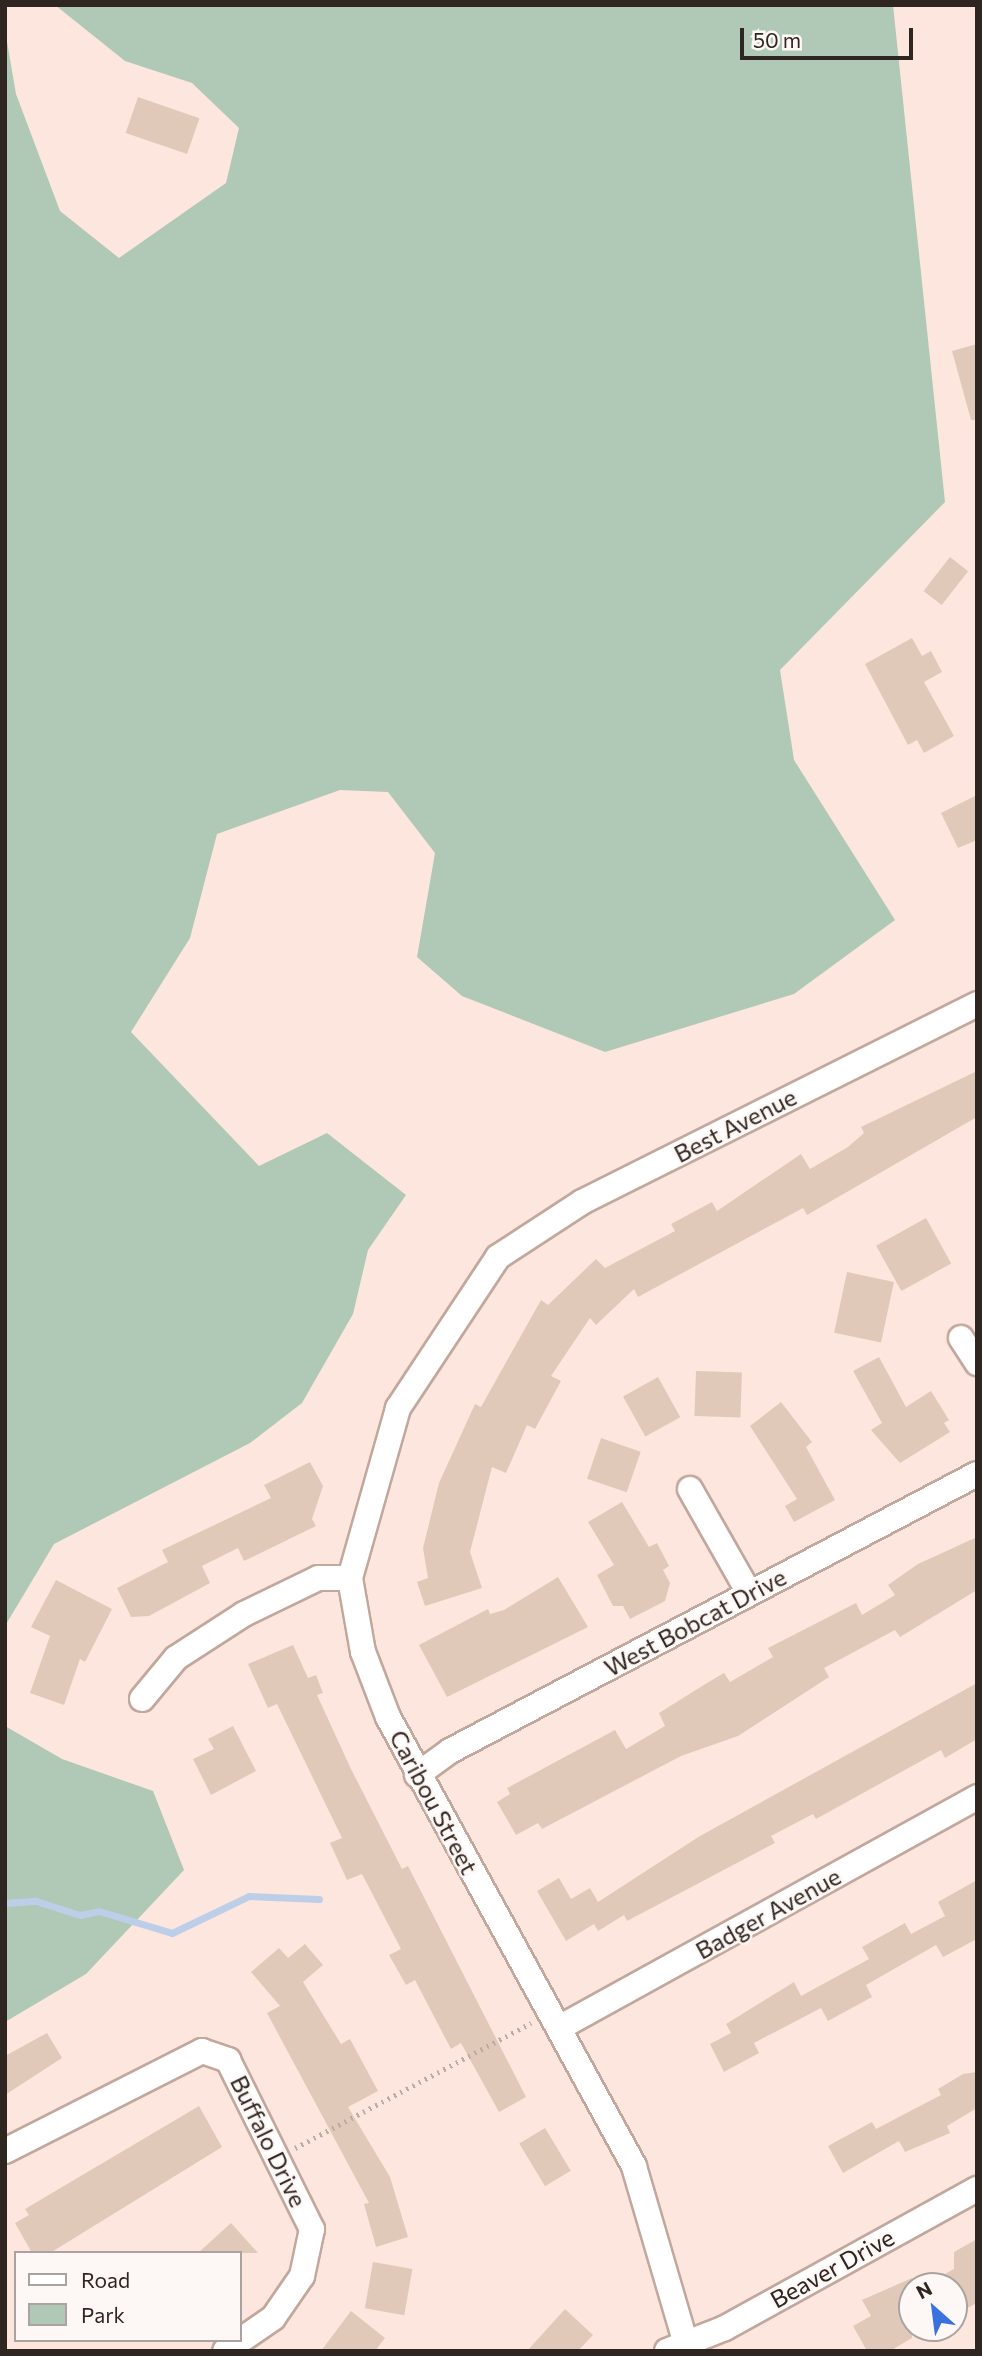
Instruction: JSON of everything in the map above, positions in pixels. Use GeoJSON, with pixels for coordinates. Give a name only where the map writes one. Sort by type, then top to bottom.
{"type":"FeatureCollection","features":[{"type":"Feature","properties":{"kind":"street","name":"Best Avenue"},"geometry":{"type":"LineString","coordinates":[[499,1257],[582,1202],[977,1004]]}},
{"type":"Feature","properties":{"kind":"street","name":"Caribou Street"},"geometry":{"type":"LineString","coordinates":[[499,1257],[398,1408],[350,1578],[363,1652],[417,1775],[634,2166],[680,2348]]}},
{"type":"Feature","properties":{"kind":"street"},"geometry":{"type":"LineString","coordinates":[[961,1338],[977,1363]]}},
{"type":"Feature","properties":{"kind":"street","name":"West Bobcat Drive"},"geometry":{"type":"LineString","coordinates":[[417,1775],[450,1751],[977,1474]]}},
{"type":"Feature","properties":{"kind":"street"},"geometry":{"type":"LineString","coordinates":[[690,1489],[749,1593]]}},
{"type":"Feature","properties":{"kind":"street"},"geometry":{"type":"LineString","coordinates":[[142,1699],[176,1658],[244,1614],[318,1578],[350,1578]]}},
{"type":"Feature","properties":{"kind":"street","name":"Badger Avenue"},"geometry":{"type":"LineString","coordinates":[[559,2028],[977,1797]]}},
{"type":"Feature","properties":{"kind":"street","name":"Buffalo Drive"},"geometry":{"type":"LineString","coordinates":[[5,2151],[202,2051],[228,2060],[312,2229],[302,2276],[273,2318],[242,2339]]}},
{"type":"Feature","properties":{"kind":"street","name":"Beaver Drive"},"geometry":{"type":"LineString","coordinates":[[680,2348],[977,2189]]}},
{"type":"Feature","properties":{"kind":"path"},"geometry":{"type":"LineString","coordinates":[[291,2150],[531,2023]]}},
{"type":"Feature","properties":{"kind":"green space"},"geometry":{"type":"Polygon","coordinates":[[[55,5],[893,5],[945,502],[780,670],[794,760],[895,920],[794,994],[605,1052],[462,996],[417,957],[435,853],[388,792],[340,790],[217,834],[190,938],[131,1032],[259,1166],[327,1133],[406,1195],[368,1250],[353,1314],[302,1403],[250,1443],[54,1544],[5,1626],[5,30],[16,94],[60,211],[119,258],[226,183],[239,128],[192,83],[125,61],[55,5]]]}},
{"type":"Feature","properties":{"kind":"green space"},"geometry":{"type":"Polygon","coordinates":[[[5,1726],[62,1759],[153,1791],[184,1870],[86,1974],[5,2022],[5,1726]]]}},
{"type":"Feature","properties":{"kind":"building"},"geometry":{"type":"Polygon","coordinates":[[[138,97],[199,118],[187,154],[126,133],[138,97]]]}},
{"type":"Feature","properties":{"kind":"building"},"geometry":{"type":"Polygon","coordinates":[[[977,344],[977,420],[971,420],[952,351],[977,344]]]}},
{"type":"Feature","properties":{"kind":"building"},"geometry":{"type":"Polygon","coordinates":[[[950,557],[968,571],[942,605],[924,591],[950,557]]]}},
{"type":"Feature","properties":{"kind":"building"},"geometry":{"type":"Polygon","coordinates":[[[912,638],[922,656],[931,651],[942,672],[924,682],[954,736],[924,753],[917,740],[908,745],[865,664],[912,638]]]}},
{"type":"Feature","properties":{"kind":"building"},"geometry":{"type":"Polygon","coordinates":[[[977,795],[977,840],[958,848],[941,813],[977,795]]]}},
{"type":"Feature","properties":{"kind":"building"},"geometry":{"type":"Polygon","coordinates":[[[977,1071],[977,1117],[807,1215],[803,1208],[638,1297],[634,1289],[596,1325],[590,1318],[551,1376],[561,1381],[535,1429],[527,1425],[506,1473],[492,1467],[470,1552],[482,1588],[425,1606],[417,1582],[428,1578],[423,1548],[439,1483],[475,1404],[481,1407],[541,1300],[548,1305],[596,1259],[605,1268],[675,1231],[671,1224],[712,1202],[717,1211],[801,1154],[810,1169],[848,1147],[864,1133],[861,1127],[977,1071]]]}},
{"type":"Feature","properties":{"kind":"building"},"geometry":{"type":"Polygon","coordinates":[[[926,1218],[951,1263],[901,1291],[876,1246],[926,1218]]]}},
{"type":"Feature","properties":{"kind":"building"},"geometry":{"type":"Polygon","coordinates":[[[847,1272],[894,1282],[881,1343],[834,1333],[847,1272]]]}},
{"type":"Feature","properties":{"kind":"building"},"geometry":{"type":"Polygon","coordinates":[[[879,1357],[906,1407],[931,1391],[949,1420],[944,1423],[950,1432],[900,1463],[871,1430],[882,1423],[853,1371],[879,1357]]]}},
{"type":"Feature","properties":{"kind":"building"},"geometry":{"type":"Polygon","coordinates":[[[696,1371],[742,1373],[740,1418],[694,1416],[696,1371]]]}},
{"type":"Feature","properties":{"kind":"building"},"geometry":{"type":"Polygon","coordinates":[[[658,1377],[680,1417],[645,1437],[623,1396],[658,1377]]]}},
{"type":"Feature","properties":{"kind":"building"},"geometry":{"type":"Polygon","coordinates":[[[781,1402],[812,1442],[806,1447],[835,1500],[794,1522],[785,1506],[797,1499],[750,1426],[781,1402]]]}},
{"type":"Feature","properties":{"kind":"building"},"geometry":{"type":"Polygon","coordinates":[[[601,1438],[641,1452],[627,1492],[587,1479],[601,1438]]]}},
{"type":"Feature","properties":{"kind":"building"},"geometry":{"type":"Polygon","coordinates":[[[310,1462],[323,1486],[312,1519],[316,1526],[244,1561],[238,1548],[202,1566],[210,1583],[149,1616],[131,1617],[117,1588],[168,1562],[162,1550],[271,1498],[264,1485],[310,1462]]]}},
{"type":"Feature","properties":{"kind":"building"},"geometry":{"type":"Polygon","coordinates":[[[622,1502],[649,1547],[657,1543],[669,1566],[663,1570],[670,1583],[665,1601],[630,1619],[623,1606],[613,1606],[597,1575],[614,1565],[588,1522],[622,1502]]]}},
{"type":"Feature","properties":{"kind":"building"},"geometry":{"type":"Polygon","coordinates":[[[977,1537],[977,1590],[900,1637],[895,1630],[824,1668],[829,1677],[738,1736],[681,1756],[542,1829],[538,1823],[516,1835],[497,1802],[510,1794],[507,1788],[615,1730],[626,1749],[665,1726],[659,1713],[707,1683],[724,1673],[730,1682],[773,1657],[768,1648],[856,1603],[862,1615],[895,1595],[888,1585],[918,1564],[977,1537]]]}},
{"type":"Feature","properties":{"kind":"building"},"geometry":{"type":"Polygon","coordinates":[[[558,1577],[588,1627],[447,1697],[419,1645],[488,1609],[490,1614],[504,1610],[558,1577]]]}},
{"type":"Feature","properties":{"kind":"building"},"geometry":{"type":"Polygon","coordinates":[[[56,1580],[112,1609],[85,1662],[80,1659],[64,1705],[30,1693],[50,1636],[31,1627],[56,1580]]]}},
{"type":"Feature","properties":{"kind":"building"},"geometry":{"type":"Polygon","coordinates":[[[293,1645],[308,1678],[316,1675],[323,1693],[317,1695],[351,1769],[402,1869],[408,1866],[526,2097],[499,2112],[461,2043],[451,2049],[415,1980],[406,1985],[389,1955],[401,1949],[362,1874],[347,1880],[330,1843],[342,1838],[277,1704],[268,1708],[248,1664],[293,1645]]]}},
{"type":"Feature","properties":{"kind":"building"},"geometry":{"type":"Polygon","coordinates":[[[977,1683],[977,1739],[945,1758],[941,1750],[816,1819],[813,1814],[771,1836],[775,1843],[627,1921],[624,1915],[598,1931],[594,1924],[566,1941],[537,1891],[559,1878],[571,1899],[590,1888],[598,1902],[700,1836],[977,1683]]]}},
{"type":"Feature","properties":{"kind":"building"},"geometry":{"type":"Polygon","coordinates":[[[233,1726],[256,1771],[211,1795],[193,1759],[214,1749],[208,1739],[233,1726]]]}},
{"type":"Feature","properties":{"kind":"building"},"geometry":{"type":"Polygon","coordinates":[[[977,1880],[977,1939],[943,1957],[936,1945],[866,1985],[872,1997],[828,2021],[821,2008],[754,2043],[759,2053],[724,2072],[710,2044],[731,2033],[726,2024],[794,1982],[801,1996],[869,1959],[862,1947],[905,1923],[911,1934],[945,1916],[938,1902],[977,1880]]]}},
{"type":"Feature","properties":{"kind":"building"},"geometry":{"type":"Polygon","coordinates":[[[305,1944],[323,1965],[303,1982],[341,2044],[350,2039],[378,2091],[348,2107],[390,2177],[408,2237],[376,2247],[364,2204],[369,2203],[267,2013],[280,2006],[251,1972],[279,1948],[288,1958],[305,1944]]]}},
{"type":"Feature","properties":{"kind":"building"},"geometry":{"type":"Polygon","coordinates":[[[47,2033],[62,2058],[5,2095],[5,2056],[47,2033]]]}},
{"type":"Feature","properties":{"kind":"building"},"geometry":{"type":"Polygon","coordinates":[[[977,2072],[977,2108],[947,2126],[950,2133],[905,2152],[899,2141],[843,2173],[828,2146],[872,2122],[876,2129],[941,2095],[938,2089],[963,2074],[977,2072]]]}},
{"type":"Feature","properties":{"kind":"building"},"geometry":{"type":"Polygon","coordinates":[[[199,2106],[222,2147],[53,2251],[31,2251],[15,2223],[29,2215],[25,2209],[199,2106]]]}},
{"type":"Feature","properties":{"kind":"building"},"geometry":{"type":"Polygon","coordinates":[[[545,2128],[571,2171],[545,2186],[519,2143],[545,2128]]]}},
{"type":"Feature","properties":{"kind":"building"},"geometry":{"type":"Polygon","coordinates":[[[231,2223],[258,2253],[242,2251],[200,2251],[231,2223]]]}},
{"type":"Feature","properties":{"kind":"building"},"geometry":{"type":"Polygon","coordinates":[[[977,2239],[977,2303],[968,2308],[968,2272],[949,2272],[954,2269],[954,2252],[977,2239]]]}},
{"type":"Feature","properties":{"kind":"building"},"geometry":{"type":"Polygon","coordinates":[[[373,2262],[412,2269],[404,2315],[365,2308],[373,2262]]]}},
{"type":"Feature","properties":{"kind":"building"},"geometry":{"type":"Polygon","coordinates":[[[898,2284],[898,2342],[905,2342],[890,2351],[867,2351],[853,2326],[871,2316],[862,2300],[898,2284]]]}},
{"type":"Feature","properties":{"kind":"building"},"geometry":{"type":"Polygon","coordinates":[[[565,2309],[593,2335],[578,2351],[527,2351],[565,2309]]]}},
{"type":"Feature","properties":{"kind":"building"},"geometry":{"type":"Polygon","coordinates":[[[351,2311],[385,2338],[375,2351],[321,2351],[351,2311]]]}},
{"type":"Feature","properties":{"kind":"waterway"},"geometry":{"type":"LineString","coordinates":[[5,1903],[36,1901],[80,1915],[99,1911],[172,1933],[249,1896],[319,1899]]}}]}
